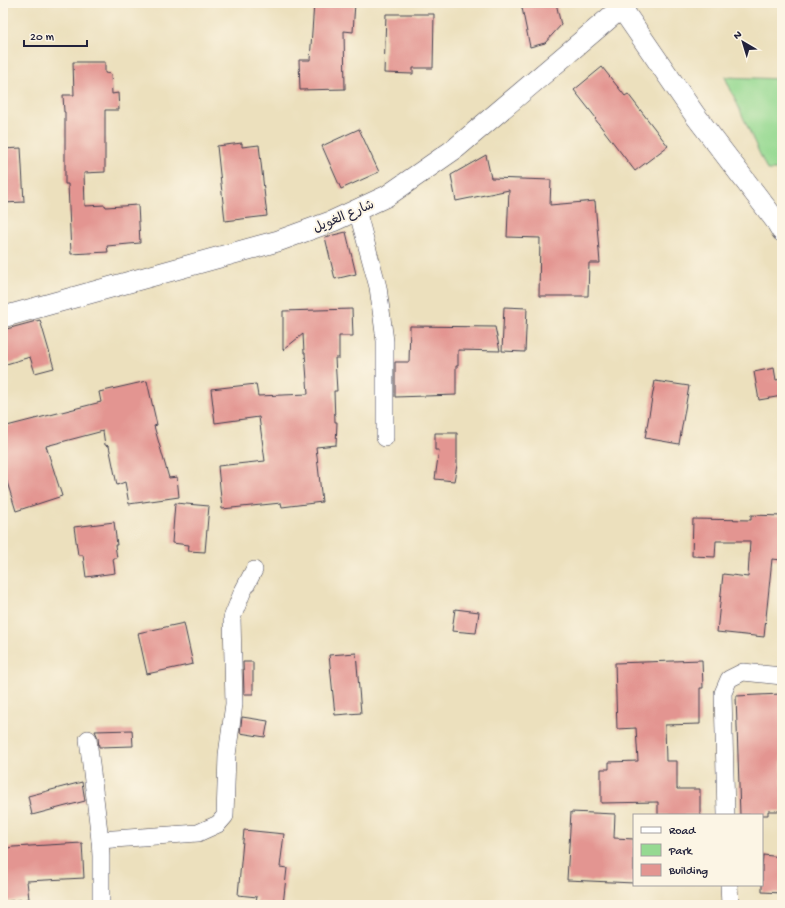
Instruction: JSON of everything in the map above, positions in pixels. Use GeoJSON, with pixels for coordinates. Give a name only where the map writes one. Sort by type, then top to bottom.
{"type":"FeatureCollection","features":[{"type":"Feature","properties":{"kind":"street","name":"شارع الغويل"},"geometry":{"type":"LineString","coordinates":[[3,317],[278,241],[333,221],[387,196],[456,148],[622,4]]}},
{"type":"Feature","properties":{"kind":"street"},"geometry":{"type":"LineString","coordinates":[[622,4],[695,115],[782,231]]}},
{"type":"Feature","properties":{"kind":"street"},"geometry":{"type":"LineString","coordinates":[[357,210],[378,287],[385,341],[385,438]]}},
{"type":"Feature","properties":{"kind":"street"},"geometry":{"type":"LineString","coordinates":[[100,840],[198,833],[218,824],[225,816],[227,755],[234,704],[232,618],[242,593],[254,570]]}},
{"type":"Feature","properties":{"kind":"street"},"geometry":{"type":"LineString","coordinates":[[726,814],[723,693],[729,679],[743,672],[782,676]]}},
{"type":"Feature","properties":{"kind":"street"},"geometry":{"type":"LineString","coordinates":[[88,739],[100,840],[101,905]]}},
{"type":"Feature","properties":{"kind":"street"},"geometry":{"type":"LineString","coordinates":[[729,886],[730,905]]}},
{"type":"Feature","properties":{"kind":"green space"},"geometry":{"type":"Polygon","coordinates":[[[725,77],[782,79],[782,170],[767,170],[725,77]]]}},
{"type":"Feature","properties":{"kind":"building"},"geometry":{"type":"Polygon","coordinates":[[[314,3],[355,3],[353,32],[344,31],[345,89],[300,90],[299,60],[310,60],[314,3]]]}},
{"type":"Feature","properties":{"kind":"building"},"geometry":{"type":"Polygon","coordinates":[[[521,3],[556,3],[561,25],[545,43],[530,47],[521,3]]]}},
{"type":"Feature","properties":{"kind":"building"},"geometry":{"type":"Polygon","coordinates":[[[386,14],[434,14],[433,68],[413,68],[413,74],[384,73],[386,14]]]}},
{"type":"Feature","properties":{"kind":"building"},"geometry":{"type":"Polygon","coordinates":[[[73,62],[105,62],[105,73],[111,74],[112,94],[118,93],[119,110],[105,110],[105,172],[84,173],[85,206],[105,205],[106,207],[138,205],[140,243],[107,246],[108,252],[71,254],[68,184],[65,184],[65,112],[63,95],[74,95],[73,62]]]}},
{"type":"Feature","properties":{"kind":"building"},"geometry":{"type":"Polygon","coordinates":[[[602,67],[625,96],[628,94],[668,146],[635,171],[574,90],[602,67]]]}},
{"type":"Feature","properties":{"kind":"building"},"geometry":{"type":"Polygon","coordinates":[[[359,129],[379,172],[341,189],[322,146],[359,129]]]}},
{"type":"Feature","properties":{"kind":"building"},"geometry":{"type":"Polygon","coordinates":[[[242,143],[242,147],[259,145],[267,216],[225,221],[217,146],[242,143]]]}},
{"type":"Feature","properties":{"kind":"building"},"geometry":{"type":"Polygon","coordinates":[[[21,148],[24,202],[3,203],[3,149],[21,148]]]}},
{"type":"Feature","properties":{"kind":"building"},"geometry":{"type":"Polygon","coordinates":[[[486,155],[491,178],[551,180],[550,205],[595,201],[600,263],[589,263],[588,296],[539,296],[540,238],[507,237],[509,190],[456,201],[451,175],[486,155]]]}},
{"type":"Feature","properties":{"kind":"building"},"geometry":{"type":"Polygon","coordinates":[[[346,232],[356,274],[335,279],[325,237],[346,232]]]}},
{"type":"Feature","properties":{"kind":"building"},"geometry":{"type":"Polygon","coordinates":[[[504,307],[527,308],[525,352],[502,351],[504,307]]]}},
{"type":"Feature","properties":{"kind":"building"},"geometry":{"type":"Polygon","coordinates":[[[352,309],[353,336],[339,336],[339,358],[335,358],[337,391],[334,391],[335,422],[337,422],[336,445],[316,447],[322,502],[282,507],[281,503],[222,509],[218,466],[265,461],[259,417],[215,423],[211,389],[256,384],[258,396],[308,394],[303,334],[283,350],[283,311],[352,309]]]}},
{"type":"Feature","properties":{"kind":"building"},"geometry":{"type":"Polygon","coordinates":[[[40,320],[54,368],[35,373],[30,357],[3,365],[3,330],[40,320]]]}},
{"type":"Feature","properties":{"kind":"building"},"geometry":{"type":"Polygon","coordinates":[[[410,326],[495,327],[500,351],[458,350],[458,366],[456,366],[456,395],[395,397],[395,362],[409,362],[410,326]]]}},
{"type":"Feature","properties":{"kind":"building"},"geometry":{"type":"Polygon","coordinates":[[[774,368],[776,380],[782,379],[782,396],[759,400],[754,372],[774,368]]]}},
{"type":"Feature","properties":{"kind":"building"},"geometry":{"type":"Polygon","coordinates":[[[147,381],[157,425],[154,426],[169,478],[177,477],[179,497],[129,504],[125,482],[117,485],[109,446],[105,445],[103,431],[46,446],[62,496],[16,511],[3,469],[3,427],[101,402],[99,392],[147,381]]]}},
{"type":"Feature","properties":{"kind":"building"},"geometry":{"type":"Polygon","coordinates":[[[655,381],[689,386],[679,444],[645,438],[655,381]]]}},
{"type":"Feature","properties":{"kind":"building"},"geometry":{"type":"Polygon","coordinates":[[[435,433],[457,433],[457,465],[454,481],[435,479],[439,450],[435,450],[435,433]]]}},
{"type":"Feature","properties":{"kind":"building"},"geometry":{"type":"Polygon","coordinates":[[[175,503],[209,506],[205,552],[188,551],[189,545],[172,543],[175,503]]]}},
{"type":"Feature","properties":{"kind":"building"},"geometry":{"type":"Polygon","coordinates":[[[751,515],[782,516],[782,560],[772,559],[764,637],[717,632],[723,574],[748,577],[750,541],[716,541],[715,557],[692,556],[693,519],[751,520],[751,515]]]}},
{"type":"Feature","properties":{"kind":"building"},"geometry":{"type":"Polygon","coordinates":[[[114,522],[117,545],[115,545],[117,558],[113,558],[115,573],[86,577],[83,555],[78,555],[74,527],[114,522]]]}},
{"type":"Feature","properties":{"kind":"building"},"geometry":{"type":"Polygon","coordinates":[[[455,609],[479,612],[476,633],[452,631],[455,609]]]}},
{"type":"Feature","properties":{"kind":"building"},"geometry":{"type":"Polygon","coordinates":[[[184,623],[193,664],[147,674],[138,633],[184,623]]]}},
{"type":"Feature","properties":{"kind":"building"},"geometry":{"type":"Polygon","coordinates":[[[356,653],[361,713],[335,715],[329,655],[356,653]]]}},
{"type":"Feature","properties":{"kind":"building"},"geometry":{"type":"Polygon","coordinates":[[[702,660],[703,688],[700,688],[700,724],[665,725],[666,761],[677,761],[677,789],[700,789],[700,814],[658,814],[658,802],[601,803],[601,769],[609,769],[609,762],[638,761],[636,728],[617,729],[615,663],[702,660]]]}},
{"type":"Feature","properties":{"kind":"building"},"geometry":{"type":"Polygon","coordinates":[[[243,662],[253,662],[253,694],[244,694],[243,662]]]}},
{"type":"Feature","properties":{"kind":"building"},"geometry":{"type":"Polygon","coordinates":[[[781,694],[782,811],[768,811],[768,815],[740,814],[736,696],[781,694]]]}},
{"type":"Feature","properties":{"kind":"building"},"geometry":{"type":"Polygon","coordinates":[[[242,717],[268,721],[265,737],[240,733],[242,717]]]}},
{"type":"Feature","properties":{"kind":"building"},"geometry":{"type":"Polygon","coordinates":[[[132,730],[133,746],[99,747],[98,738],[95,731],[132,730]]]}},
{"type":"Feature","properties":{"kind":"building"},"geometry":{"type":"Polygon","coordinates":[[[82,782],[85,801],[32,815],[28,796],[82,782]]]}},
{"type":"Feature","properties":{"kind":"building"},"geometry":{"type":"Polygon","coordinates":[[[571,812],[615,814],[614,838],[633,839],[633,883],[567,880],[571,812]]]}},
{"type":"Feature","properties":{"kind":"building"},"geometry":{"type":"Polygon","coordinates":[[[244,830],[284,834],[280,867],[287,868],[283,905],[256,902],[257,897],[238,895],[244,830]]]}},
{"type":"Feature","properties":{"kind":"building"},"geometry":{"type":"Polygon","coordinates":[[[82,843],[84,878],[27,881],[29,899],[3,902],[3,849],[13,847],[82,843]]]}},
{"type":"Feature","properties":{"kind":"building"},"geometry":{"type":"Polygon","coordinates":[[[763,855],[782,857],[782,893],[762,892],[763,855]]]}}]}
